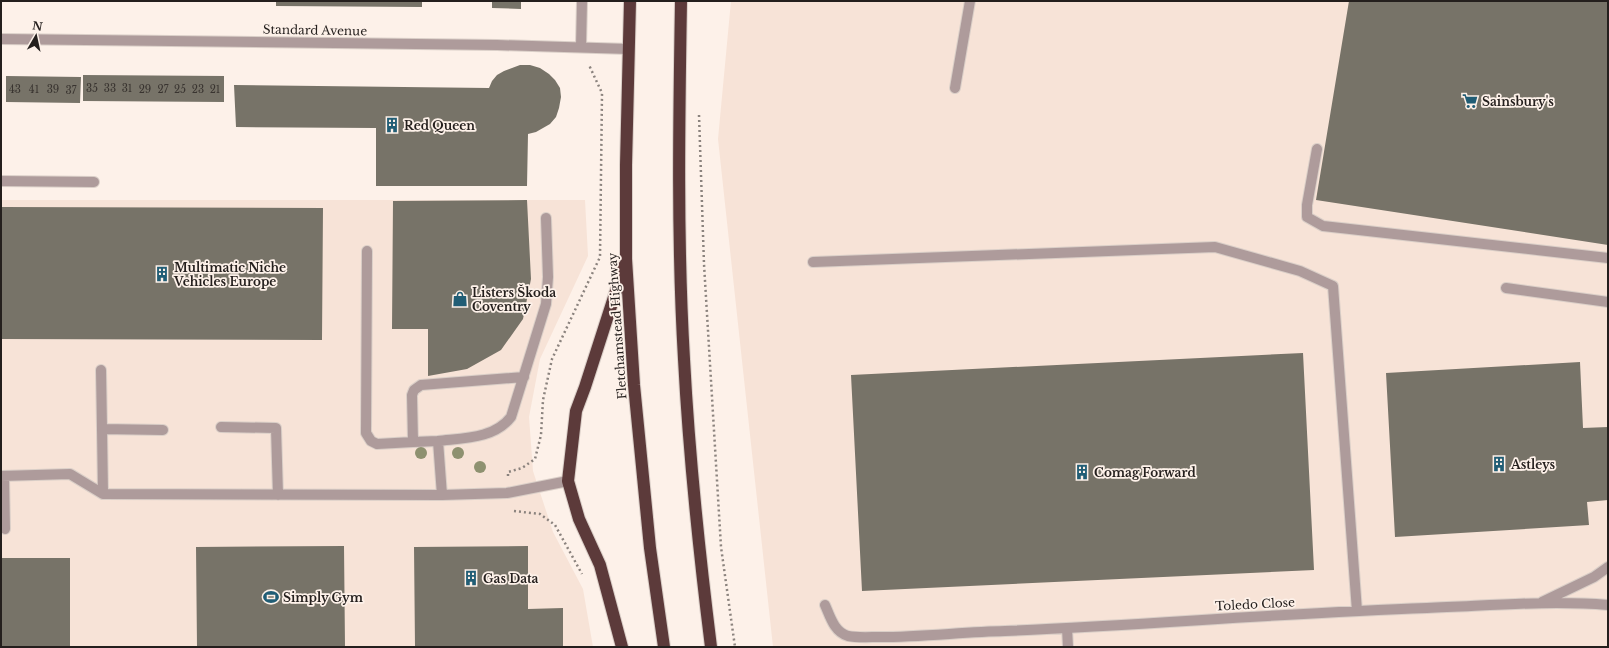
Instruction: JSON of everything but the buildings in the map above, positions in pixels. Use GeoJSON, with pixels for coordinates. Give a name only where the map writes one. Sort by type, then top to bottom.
{"type":"FeatureCollection","features":[{"type":"Feature","properties":{"kind":"highway","name":"Fletchamstead Highway"},"geometry":{"type":"LineString","coordinates":[[630,1],[626,259],[634,385],[645,502],[664,647]]}},
{"type":"Feature","properties":{"kind":"highway"},"geometry":{"type":"LineString","coordinates":[[681,1],[680,204],[684,359],[700,561],[711,647]]}},
{"type":"Feature","properties":{"kind":"highway"},"geometry":{"type":"LineString","coordinates":[[622,647],[600,565],[579,519],[568,481],[576,411],[586,387],[626,259]]}},
{"type":"Feature","properties":{"kind":"street"},"geometry":{"type":"LineString","coordinates":[[580,47],[582,1]]}},
{"type":"Feature","properties":{"kind":"street"},"geometry":{"type":"LineString","coordinates":[[955,88],[970,1]]}},
{"type":"Feature","properties":{"kind":"street","name":"Standard Avenue"},"geometry":{"type":"LineString","coordinates":[[1,39],[580,47],[629,49]]}},
{"type":"Feature","properties":{"kind":"street"},"geometry":{"type":"LineString","coordinates":[[1317,149],[1307,205],[1307,217],[1323,226],[1608,258]]}},
{"type":"Feature","properties":{"kind":"street"},"geometry":{"type":"LineString","coordinates":[[1,181],[94,182]]}},
{"type":"Feature","properties":{"kind":"street"},"geometry":{"type":"LineString","coordinates":[[367,251],[366,433],[372,441],[377,444],[471,438],[490,434],[501,427],[511,417],[546,304],[548,277],[546,218]]}},
{"type":"Feature","properties":{"kind":"street"},"geometry":{"type":"LineString","coordinates":[[813,262],[1214,247],[1300,271],[1333,286],[1357,611]]}},
{"type":"Feature","properties":{"kind":"street"},"geometry":{"type":"LineString","coordinates":[[1506,288],[1608,302]]}},
{"type":"Feature","properties":{"kind":"street"},"geometry":{"type":"LineString","coordinates":[[101,370],[103,494]]}},
{"type":"Feature","properties":{"kind":"street"},"geometry":{"type":"LineString","coordinates":[[413,442],[412,395],[417,386],[524,377]]}},
{"type":"Feature","properties":{"kind":"street"},"geometry":{"type":"LineString","coordinates":[[221,427],[276,428],[278,494]]}},
{"type":"Feature","properties":{"kind":"street"},"geometry":{"type":"LineString","coordinates":[[102,429],[164,430]]}},
{"type":"Feature","properties":{"kind":"street"},"geometry":{"type":"LineString","coordinates":[[438,441],[442,495]]}},
{"type":"Feature","properties":{"kind":"street"},"geometry":{"type":"LineString","coordinates":[[5,529],[2,476],[70,474],[103,494],[442,495],[507,493],[568,481]]}},
{"type":"Feature","properties":{"kind":"street","name":"Toledo Close"},"geometry":{"type":"LineString","coordinates":[[1538,603],[1594,577],[1608,567]]}},
{"type":"Feature","properties":{"kind":"street","name":"Toledo Close"},"geometry":{"type":"LineString","coordinates":[[825,605],[834,626],[847,636],[904,637],[1357,611],[1538,603],[1588,603],[1608,605]]}},
{"type":"Feature","properties":{"kind":"street"},"geometry":{"type":"LineString","coordinates":[[1067,628],[1068,647]]}},
{"type":"Feature","properties":{"kind":"path"},"geometry":{"type":"LineString","coordinates":[[580,47],[602,93],[600,257],[552,359],[543,400],[540,435],[535,459],[522,468],[508,472],[507,493],[508,510],[540,514],[555,525],[585,580]]}},
{"type":"Feature","properties":{"kind":"path"},"geometry":{"type":"LineString","coordinates":[[699,111],[704,264],[721,547],[735,647]]}},
{"type":"Feature","properties":{"kind":"shaded area"},"geometry":{"type":"Polygon","coordinates":[[[731,1],[1608,1],[1608,647],[773,647],[718,139],[731,1]]]}},
{"type":"Feature","properties":{"kind":"shaded area"},"geometry":{"type":"Polygon","coordinates":[[[1,200],[585,200],[588,256],[540,359],[529,417],[533,471],[553,532],[583,589],[593,647],[1,647],[1,200]]]}},
{"type":"Feature","properties":{"kind":"place","name":"Sainsbury's"},"geometry":{"type":"Point","coordinates":[1470,101]}},
{"type":"Feature","properties":{"kind":"place","name":"Red Queen"},"geometry":{"type":"Point","coordinates":[392,125]}},
{"type":"Feature","properties":{"kind":"place","name":"Multimatic Niche Vehicles Europe"},"geometry":{"type":"Point","coordinates":[162,274]}},
{"type":"Feature","properties":{"kind":"place","name":"Listers Škoda Coventry"},"geometry":{"type":"Point","coordinates":[460,299]}},
{"type":"Feature","properties":{"kind":"place","name":"Astleys"},"geometry":{"type":"Point","coordinates":[1499,464]}},
{"type":"Feature","properties":{"kind":"place","name":"Comag Forward"},"geometry":{"type":"Point","coordinates":[1082,472]}},
{"type":"Feature","properties":{"kind":"place","name":"Gas Data"},"geometry":{"type":"Point","coordinates":[471,578]}},
{"type":"Feature","properties":{"kind":"place","name":"Simply Gym"},"geometry":{"type":"Point","coordinates":[271,597]}}]}
